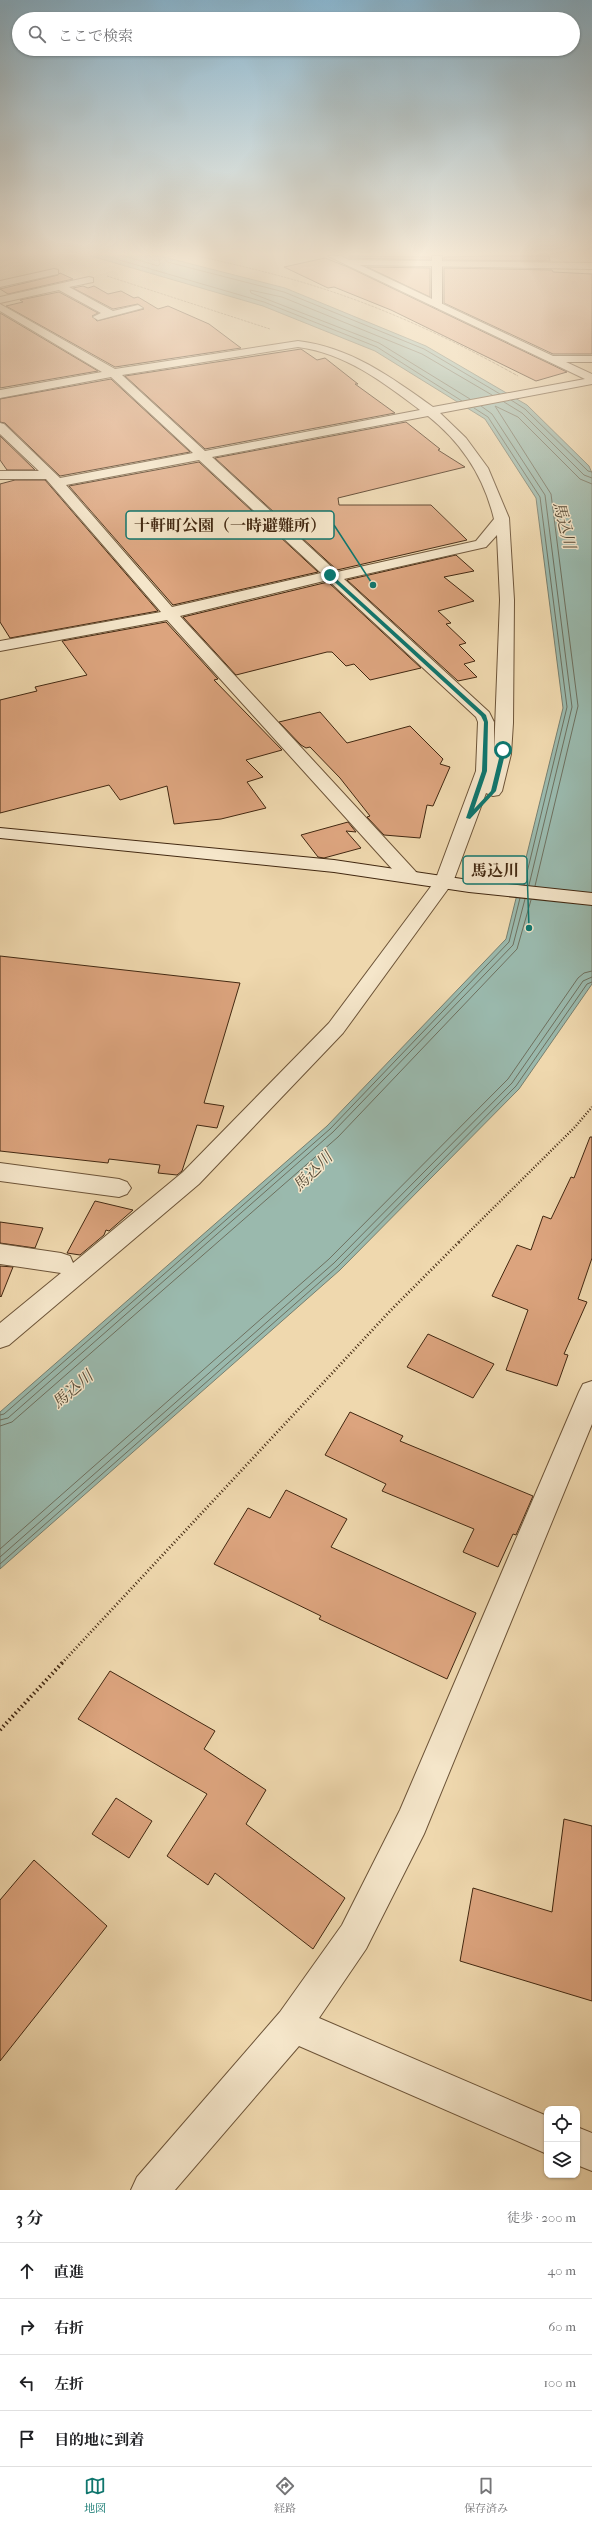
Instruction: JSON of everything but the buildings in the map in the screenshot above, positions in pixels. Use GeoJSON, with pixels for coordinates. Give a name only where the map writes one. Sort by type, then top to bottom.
{"type":"FeatureCollection","features":[{"type":"Feature","properties":{"kind":"street"},"geometry":{"type":"LineString","coordinates":[[0,1338],[191,1178],[263,1106],[336,1028],[444,882],[485,771],[486,722],[483,715],[113,373],[88,358]]}},
{"type":"Feature","properties":{"kind":"street"},"geometry":{"type":"LineString","coordinates":[[0,394],[204,358]]}},
{"type":"Feature","properties":{"kind":"street"},"geometry":{"type":"LineString","coordinates":[[345,358],[384,378],[435,411],[463,442],[481,465],[498,501],[502,518],[508,583],[503,750],[493,791],[468,818]]}},
{"type":"Feature","properties":{"kind":"street"},"geometry":{"type":"LineString","coordinates":[[550,358],[592,378]]}},
{"type":"Feature","properties":{"kind":"street"},"geometry":{"type":"LineString","coordinates":[[558,358],[592,359]]}},
{"type":"Feature","properties":{"kind":"street"},"geometry":{"type":"LineString","coordinates":[[0,475],[54,479],[203,455],[544,392],[592,381]]}},
{"type":"Feature","properties":{"kind":"street"},"geometry":{"type":"LineString","coordinates":[[0,427],[54,479],[171,615],[410,877]]}},
{"type":"Feature","properties":{"kind":"street"},"geometry":{"type":"LineString","coordinates":[[0,646],[171,615],[178,610],[481,544],[491,536],[495,524],[502,518]]}},
{"type":"Feature","properties":{"kind":"street"},"geometry":{"type":"LineString","coordinates":[[0,834],[162,848],[334,866],[469,886],[592,899]]}},
{"type":"Feature","properties":{"kind":"street"},"geometry":{"type":"LineString","coordinates":[[0,1172],[119,1188]]}},
{"type":"Feature","properties":{"kind":"street"},"geometry":{"type":"LineString","coordinates":[[0,1254],[61,1263]]}},
{"type":"Feature","properties":{"kind":"street"},"geometry":{"type":"LineString","coordinates":[[150,2190],[293,2025],[354,1937],[412,1822],[484,1656],[592,1392]]}},
{"type":"Feature","properties":{"kind":"street"},"geometry":{"type":"LineString","coordinates":[[293,2025],[544,2134]]}},
{"type":"Feature","properties":{"kind":"street"},"geometry":{"type":"LineString","coordinates":[[580,2147],[592,2152]]}},
{"type":"Feature","properties":{"kind":"path"},"geometry":{"type":"LineString","coordinates":[[486,358],[544,392]]}},
{"type":"Feature","properties":{"kind":"path"},"geometry":{"type":"LineString","coordinates":[[0,1730],[391,1310],[575,1127],[592,1107]]}},
{"type":"Feature","properties":{"kind":"water"},"geometry":{"type":"Polygon","coordinates":[[[387,358],[447,358],[527,405],[589,466],[592,473],[592,984],[519,1089],[340,1270],[0,1569],[0,1412],[327,1126],[506,939],[563,708],[536,498],[485,419],[387,358]]]}},
{"type":"Feature","properties":{"kind":"place","name":"十軒町公園（一時避難所）"},"geometry":{"type":"Point","coordinates":[373,585]}},
{"type":"Feature","properties":{"kind":"place","name":"馬込川"},"geometry":{"type":"Point","coordinates":[529,928]}},
{"type":"Feature","properties":{"kind":"route"},"geometry":{"type":"LineString","coordinates":[[330,575],[483,715],[486,722],[485,771],[468,818],[493,791],[503,750]]}}]}
